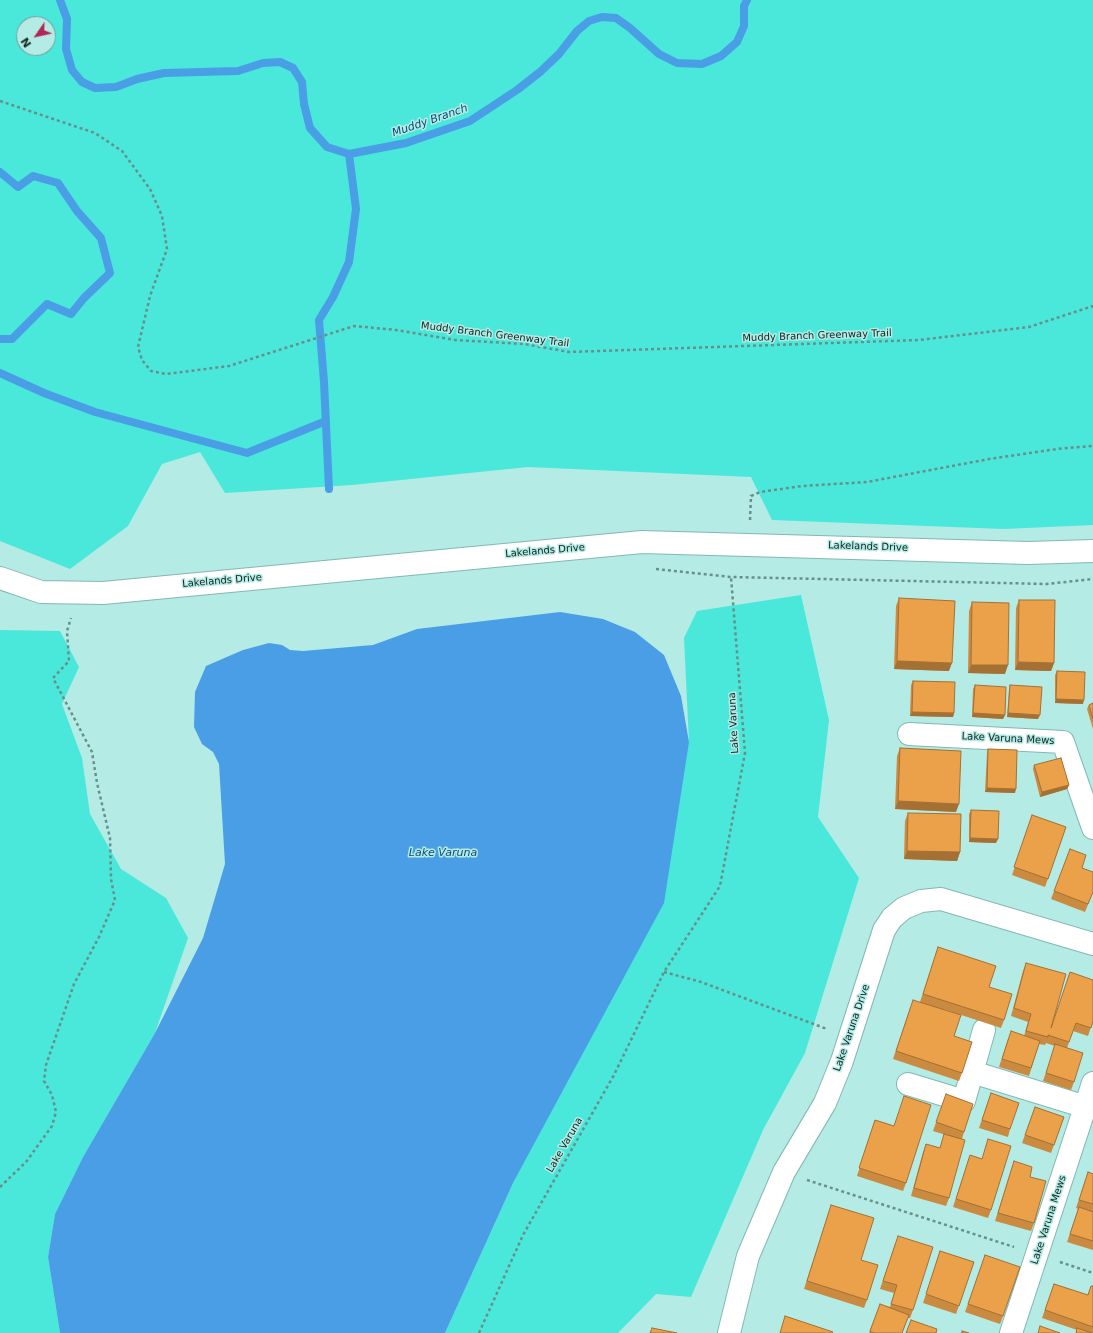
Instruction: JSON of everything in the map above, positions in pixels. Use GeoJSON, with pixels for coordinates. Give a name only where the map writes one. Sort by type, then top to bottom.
{"type":"FeatureCollection","features":[{"type":"Feature","properties":{"kind":"street","name":"Lakelands Drive"},"geometry":{"type":"LineString","coordinates":[[0,578],[41,592],[103,592],[642,542],[1028,553],[1093,551]]}},
{"type":"Feature","properties":{"kind":"street","name":"Lake Varuna Mews"},"geometry":{"type":"LineString","coordinates":[[909,734],[1063,742],[1093,828]]}},
{"type":"Feature","properties":{"kind":"street","name":"Lake Varuna Drive"},"geometry":{"type":"LineString","coordinates":[[729,1333],[748,1256],[784,1172],[825,1103],[837,1075],[884,930],[892,918],[904,908],[921,901],[941,899],[1093,944]]}},
{"type":"Feature","properties":{"kind":"street"},"geometry":{"type":"LineString","coordinates":[[908,1084],[964,1101],[984,1030]]}},
{"type":"Feature","properties":{"kind":"street"},"geometry":{"type":"LineString","coordinates":[[972,1072],[1086,1107]]}},
{"type":"Feature","properties":{"kind":"street","name":"Lake Varuna Mews"},"geometry":{"type":"LineString","coordinates":[[1011,1333],[1093,1083]]}},
{"type":"Feature","properties":{"kind":"path","name":"Muddy Branch Greenway Trail"},"geometry":{"type":"LineString","coordinates":[[0,101],[95,133],[122,151],[150,189],[162,216],[168,249],[150,296],[138,347],[142,360],[151,371],[166,374],[229,366],[278,352],[354,326],[396,330],[455,340],[524,344],[569,352],[919,340],[1029,327],[1093,306]]}},
{"type":"Feature","properties":{"kind":"path"},"geometry":{"type":"LineString","coordinates":[[748,577],[751,496],[760,492],[802,486],[867,482],[989,459],[1057,449],[1093,446]]}},
{"type":"Feature","properties":{"kind":"path"},"geometry":{"type":"LineString","coordinates":[[652,568],[667,571],[732,577],[1047,584],[1093,579]]}},
{"type":"Feature","properties":{"kind":"path","name":"Lake Varuna"},"geometry":{"type":"LineString","coordinates":[[478,1333],[523,1235],[614,1075],[664,972],[720,886],[745,753],[732,577]]}},
{"type":"Feature","properties":{"kind":"path"},"geometry":{"type":"LineString","coordinates":[[0,1187],[26,1162],[52,1126],[56,1112],[52,1096],[44,1081],[46,1065],[74,984],[99,936],[115,900],[110,879],[110,838],[97,783],[92,752],[53,678],[69,661],[67,631],[73,612],[71,592]]}},
{"type":"Feature","properties":{"kind":"path"},"geometry":{"type":"LineString","coordinates":[[664,972],[701,982],[827,1030]]}},
{"type":"Feature","properties":{"kind":"path"},"geometry":{"type":"LineString","coordinates":[[784,1172],[1093,1273]]}},
{"type":"Feature","properties":{"kind":"shaded area"},"geometry":{"type":"Polygon","coordinates":[[[0,0],[1093,0],[1093,525],[1004,529],[772,520],[751,477],[528,467],[352,485],[225,493],[200,452],[162,464],[128,526],[70,569],[0,541],[0,0]]]}},
{"type":"Feature","properties":{"kind":"shaded area"},"geometry":{"type":"Polygon","coordinates":[[[801,595],[829,720],[818,817],[859,878],[805,1053],[763,1130],[691,1297],[656,1294],[618,1333],[445,1333],[514,1181],[689,742],[684,638],[697,611],[801,595]]]}},
{"type":"Feature","properties":{"kind":"shaded area"},"geometry":{"type":"Polygon","coordinates":[[[0,630],[60,631],[79,667],[62,704],[82,758],[90,814],[121,869],[166,898],[188,938],[155,1033],[83,1157],[55,1214],[48,1257],[60,1333],[0,1333],[0,630]]]}},
{"type":"Feature","properties":{"kind":"water","name":"Lake Varuna"},"geometry":{"type":"Polygon","coordinates":[[[560,612],[603,619],[635,632],[664,655],[681,696],[689,742],[664,903],[514,1181],[445,1333],[60,1333],[48,1257],[55,1214],[83,1157],[155,1033],[203,938],[225,864],[219,764],[213,752],[202,744],[194,727],[195,692],[206,666],[243,650],[269,643],[282,645],[290,650],[303,651],[373,645],[417,629],[560,612]]]}},
{"type":"Feature","properties":{"kind":"building"},"geometry":{"type":"Polygon","coordinates":[[[899,598],[955,601],[952,663],[897,661],[899,598]]]}},
{"type":"Feature","properties":{"kind":"building"},"geometry":{"type":"Polygon","coordinates":[[[1019,600],[1055,600],[1054,663],[1018,662],[1019,600]]]}},
{"type":"Feature","properties":{"kind":"building"},"geometry":{"type":"Polygon","coordinates":[[[972,602],[1009,603],[1008,665],[971,665],[972,602]]]}},
{"type":"Feature","properties":{"kind":"building"},"geometry":{"type":"Polygon","coordinates":[[[1057,671],[1085,672],[1084,700],[1056,699],[1057,671]]]}},
{"type":"Feature","properties":{"kind":"building"},"geometry":{"type":"Polygon","coordinates":[[[913,681],[955,682],[954,713],[912,712],[913,681]]]}},
{"type":"Feature","properties":{"kind":"building"},"geometry":{"type":"Polygon","coordinates":[[[975,685],[1006,687],[1005,715],[973,713],[975,685]]]}},
{"type":"Feature","properties":{"kind":"building"},"geometry":{"type":"Polygon","coordinates":[[[1010,685],[1042,687],[1040,715],[1008,713],[1010,685]]]}},
{"type":"Feature","properties":{"kind":"building"},"geometry":{"type":"Polygon","coordinates":[[[1093,703],[1093,719],[1089,705],[1093,703]]]}},
{"type":"Feature","properties":{"kind":"building"},"geometry":{"type":"Polygon","coordinates":[[[900,748],[961,751],[959,804],[898,801],[900,748]]]}},
{"type":"Feature","properties":{"kind":"building"},"geometry":{"type":"Polygon","coordinates":[[[988,749],[1017,750],[1016,789],[987,788],[988,749]]]}},
{"type":"Feature","properties":{"kind":"building"},"geometry":{"type":"Polygon","coordinates":[[[1061,758],[1069,785],[1042,792],[1034,765],[1061,758]]]}},
{"type":"Feature","properties":{"kind":"building"},"geometry":{"type":"Polygon","coordinates":[[[971,810],[999,811],[998,839],[970,838],[971,810]]]}},
{"type":"Feature","properties":{"kind":"building"},"geometry":{"type":"Polygon","coordinates":[[[908,813],[961,814],[960,852],[907,851],[908,813]]]}},
{"type":"Feature","properties":{"kind":"building"},"geometry":{"type":"Polygon","coordinates":[[[1032,815],[1066,827],[1048,879],[1014,867],[1032,815]]]}},
{"type":"Feature","properties":{"kind":"building"},"geometry":{"type":"Polygon","coordinates":[[[1070,849],[1086,855],[1082,868],[1093,872],[1093,892],[1088,904],[1054,891],[1070,849]]]}},
{"type":"Feature","properties":{"kind":"building"},"geometry":{"type":"Polygon","coordinates":[[[938,947],[996,966],[989,987],[1012,994],[1004,1020],[923,994],[938,947]]]}},
{"type":"Feature","properties":{"kind":"building"},"geometry":{"type":"Polygon","coordinates":[[[1026,963],[1066,974],[1051,1028],[1070,972],[1093,980],[1093,1021],[1091,1028],[1076,1023],[1069,1042],[1048,1035],[1048,1037],[1026,1031],[1031,1014],[1014,1008],[1026,963]]]}},
{"type":"Feature","properties":{"kind":"building"},"geometry":{"type":"Polygon","coordinates":[[[913,1000],[961,1015],[954,1036],[972,1042],[962,1073],[896,1051],[913,1000]]]}},
{"type":"Feature","properties":{"kind":"building"},"geometry":{"type":"Polygon","coordinates":[[[1011,1031],[1040,1041],[1031,1068],[1002,1059],[1011,1031]]]}},
{"type":"Feature","properties":{"kind":"building"},"geometry":{"type":"Polygon","coordinates":[[[1055,1044],[1083,1053],[1074,1082],[1046,1073],[1055,1044]]]}},
{"type":"Feature","properties":{"kind":"building"},"geometry":{"type":"Polygon","coordinates":[[[991,1093],[1019,1103],[1010,1129],[982,1120],[991,1093]]]}},
{"type":"Feature","properties":{"kind":"building"},"geometry":{"type":"Polygon","coordinates":[[[946,1094],[973,1104],[964,1132],[936,1122],[946,1094]]]}},
{"type":"Feature","properties":{"kind":"building"},"geometry":{"type":"Polygon","coordinates":[[[904,1096],[931,1105],[906,1183],[859,1168],[875,1120],[894,1126],[904,1096]]]}},
{"type":"Feature","properties":{"kind":"building"},"geometry":{"type":"Polygon","coordinates":[[[1035,1107],[1064,1117],[1054,1145],[1025,1135],[1035,1107]]]}},
{"type":"Feature","properties":{"kind":"building"},"geometry":{"type":"Polygon","coordinates":[[[944,1134],[965,1140],[949,1198],[914,1188],[926,1144],[940,1148],[944,1134]]]}},
{"type":"Feature","properties":{"kind":"building"},"geometry":{"type":"Polygon","coordinates":[[[988,1139],[1011,1146],[991,1210],[956,1199],[970,1155],[982,1159],[988,1139]]]}},
{"type":"Feature","properties":{"kind":"building"},"geometry":{"type":"Polygon","coordinates":[[[1014,1161],[1032,1167],[1030,1177],[1046,1181],[1034,1223],[998,1213],[1014,1161]]]}},
{"type":"Feature","properties":{"kind":"building"},"geometry":{"type":"Polygon","coordinates":[[[1088,1172],[1093,1174],[1093,1204],[1079,1200],[1088,1172]]]}},
{"type":"Feature","properties":{"kind":"building"},"geometry":{"type":"Polygon","coordinates":[[[831,1205],[874,1218],[861,1260],[878,1265],[867,1300],[807,1281],[831,1205]]]}},
{"type":"Feature","properties":{"kind":"building"},"geometry":{"type":"Polygon","coordinates":[[[1079,1207],[1093,1212],[1093,1241],[1070,1234],[1079,1207]]]}},
{"type":"Feature","properties":{"kind":"building"},"geometry":{"type":"Polygon","coordinates":[[[898,1236],[933,1247],[913,1310],[891,1304],[897,1285],[883,1281],[898,1236]]]}},
{"type":"Feature","properties":{"kind":"building"},"geometry":{"type":"Polygon","coordinates":[[[940,1251],[974,1262],[959,1306],[926,1294],[940,1251]]]}},
{"type":"Feature","properties":{"kind":"building"},"geometry":{"type":"Polygon","coordinates":[[[985,1255],[1020,1267],[1003,1316],[968,1304],[985,1255]]]}},
{"type":"Feature","properties":{"kind":"building"},"geometry":{"type":"Polygon","coordinates":[[[1054,1284],[1088,1295],[1091,1286],[1093,1286],[1093,1327],[1045,1310],[1054,1284]]]}},
{"type":"Feature","properties":{"kind":"building"},"geometry":{"type":"Polygon","coordinates":[[[880,1304],[909,1315],[902,1333],[874,1333],[870,1331],[880,1304]]]}},
{"type":"Feature","properties":{"kind":"building"},"geometry":{"type":"Polygon","coordinates":[[[785,1316],[833,1332],[780,1333],[785,1316]]]}},
{"type":"Feature","properties":{"kind":"building"},"geometry":{"type":"Polygon","coordinates":[[[911,1320],[937,1329],[936,1333],[906,1333],[911,1320]]]}},
{"type":"Feature","properties":{"kind":"building"},"geometry":{"type":"Polygon","coordinates":[[[1040,1326],[1060,1333],[1038,1333],[1040,1326]]]}},
{"type":"Feature","properties":{"kind":"building"},"geometry":{"type":"Polygon","coordinates":[[[652,1328],[677,1333],[650,1333],[652,1328]]]}},
{"type":"Feature","properties":{"kind":"building"},"geometry":{"type":"Polygon","coordinates":[[[1077,1328],[1092,1333],[1076,1333],[1077,1328]]]}},
{"type":"Feature","properties":{"kind":"waterway","name":"Muddy Branch"},"geometry":{"type":"LineString","coordinates":[[60,0],[67,19],[66,49],[72,70],[82,82],[95,88],[116,87],[137,79],[164,73],[238,71],[263,63],[280,62],[293,68],[302,82],[304,104],[310,128],[327,147],[349,154],[406,143],[470,121],[517,90],[540,72],[559,54],[577,31],[589,21],[602,17],[616,18],[630,28],[659,54],[677,63],[702,64],[721,56],[737,42],[744,26],[744,6],[747,0]]}},
{"type":"Feature","properties":{"kind":"waterway"},"geometry":{"type":"LineString","coordinates":[[329,489],[324,382],[319,320],[333,297],[349,262],[356,209],[349,154]]}},
{"type":"Feature","properties":{"kind":"waterway"},"geometry":{"type":"LineString","coordinates":[[0,172],[18,187],[33,176],[58,183],[77,211],[101,238],[110,273],[84,298],[71,314],[47,304],[12,339],[0,339]]}},
{"type":"Feature","properties":{"kind":"waterway"},"geometry":{"type":"LineString","coordinates":[[0,373],[44,393],[95,412],[247,453],[326,421]]}}]}
